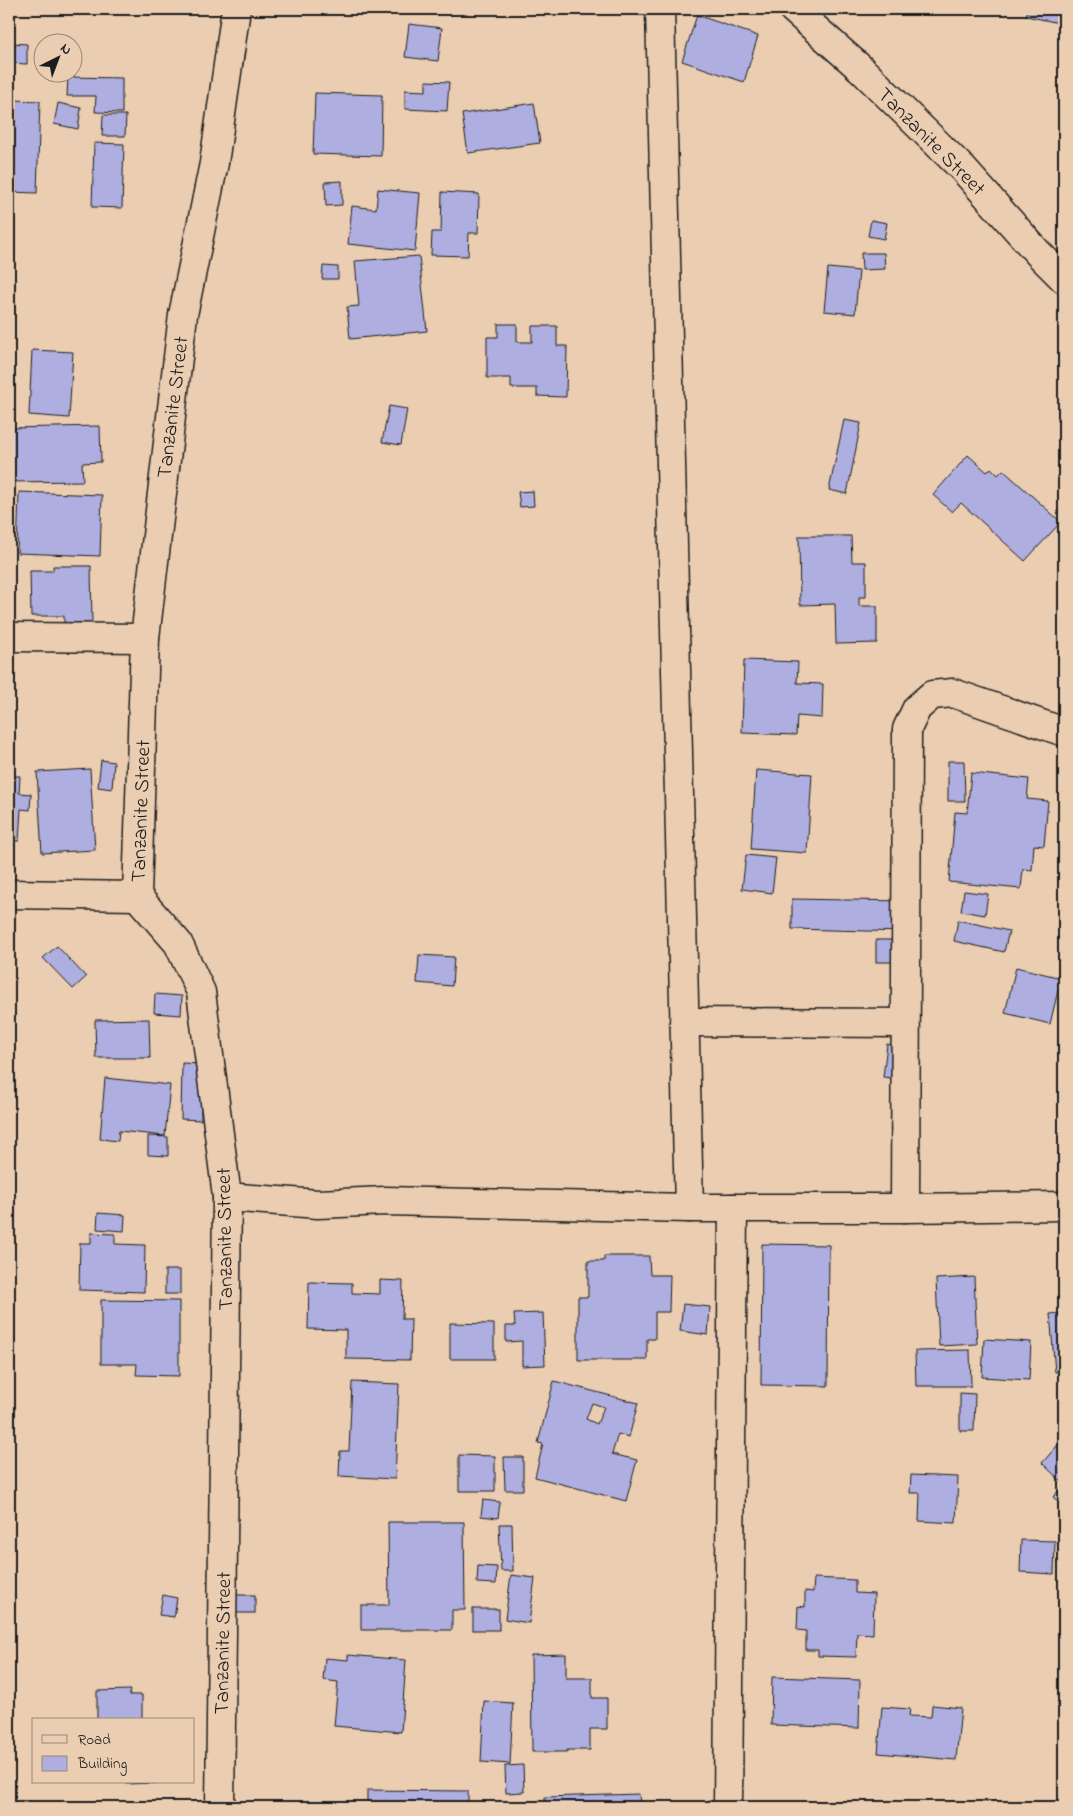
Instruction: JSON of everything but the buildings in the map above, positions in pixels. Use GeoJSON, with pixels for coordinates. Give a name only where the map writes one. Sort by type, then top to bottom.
{"type":"FeatureCollection","features":[{"type":"Feature","properties":{"kind":"street","name":"Tanzanite Street"},"geometry":{"type":"LineString","coordinates":[[220,1807],[227,1197],[201,992],[178,943],[138,896],[145,638],[183,315],[214,163],[236,9]]}},
{"type":"Feature","properties":{"kind":"street"},"geometry":{"type":"LineString","coordinates":[[660,9],[689,1208]]}},
{"type":"Feature","properties":{"kind":"street","name":"Tanzanite Street"},"geometry":{"type":"LineString","coordinates":[[793,9],[860,68],[963,170],[1064,279]]}},
{"type":"Feature","properties":{"kind":"street"},"geometry":{"type":"LineString","coordinates":[[9,637],[145,638]]}},
{"type":"Feature","properties":{"kind":"street"},"geometry":{"type":"LineString","coordinates":[[904,1208],[907,729],[917,708],[932,695],[953,693],[1064,732]]}},
{"type":"Feature","properties":{"kind":"street"},"geometry":{"type":"LineString","coordinates":[[9,894],[138,896]]}},
{"type":"Feature","properties":{"kind":"street"},"geometry":{"type":"LineString","coordinates":[[684,1022],[905,1024]]}},
{"type":"Feature","properties":{"kind":"street"},"geometry":{"type":"LineString","coordinates":[[227,1197],[318,1204],[385,1200],[689,1208],[1064,1206]]}},
{"type":"Feature","properties":{"kind":"street"},"geometry":{"type":"LineString","coordinates":[[728,1807],[733,1208]]}}]}
